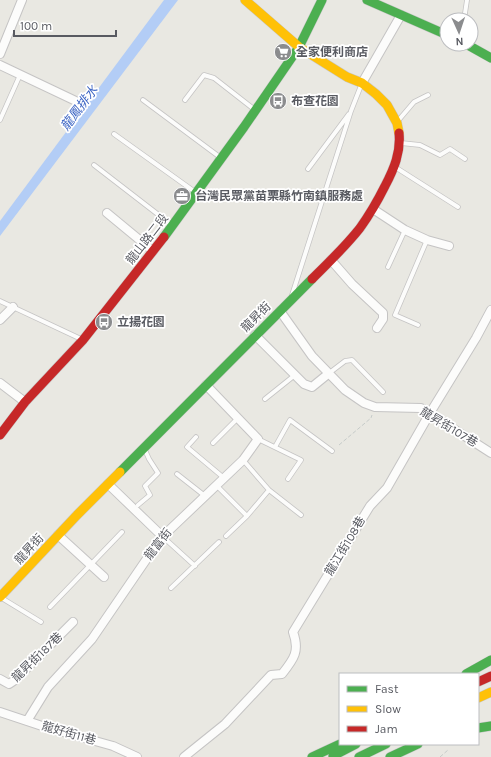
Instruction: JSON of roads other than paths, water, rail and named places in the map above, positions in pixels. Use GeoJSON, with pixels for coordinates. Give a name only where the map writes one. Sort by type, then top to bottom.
{"type":"FeatureCollection","features":[{"type":"Feature","properties":{"kind":"main road","name":"龍昇街"},"geometry":{"type":"LineString","coordinates":[[0,597],[144,447],[280,311],[290,299],[331,260],[359,229],[373,209],[395,167],[400,143],[397,122],[387,105],[362,83],[347,77],[299,47],[245,0]]}},
{"type":"Feature","properties":{"kind":"main road","name":"龍山路二段"},"geometry":{"type":"LineString","coordinates":[[0,435],[25,402],[83,340],[173,226],[299,47],[322,0]]}},
{"type":"Feature","properties":{"kind":"main road"},"geometry":{"type":"LineString","coordinates":[[370,1],[439,32]]}},
{"type":"Feature","properties":{"kind":"main road"},"geometry":{"type":"LineString","coordinates":[[479,51],[491,58]]}},
{"type":"Feature","properties":{"kind":"main road"},"geometry":{"type":"LineString","coordinates":[[468,673],[491,660]]}},
{"type":"Feature","properties":{"kind":"main road"},"geometry":{"type":"LineString","coordinates":[[479,682],[491,676]]}},
{"type":"Feature","properties":{"kind":"main road"},"geometry":{"type":"LineString","coordinates":[[479,698],[491,692]]}},
{"type":"Feature","properties":{"kind":"main road"},"geometry":{"type":"LineString","coordinates":[[479,728],[491,726]]}},
{"type":"Feature","properties":{"kind":"main road"},"geometry":{"type":"LineString","coordinates":[[312,757],[339,744]]}},
{"type":"Feature","properties":{"kind":"main road"},"geometry":{"type":"LineString","coordinates":[[330,757],[354,745]]}},
{"type":"Feature","properties":{"kind":"main road"},"geometry":{"type":"LineString","coordinates":[[359,757],[384,745]]}},
{"type":"Feature","properties":{"kind":"main road"},"geometry":{"type":"LineString","coordinates":[[390,757],[416,745]]}},
{"type":"Feature","properties":{"kind":"street"},"geometry":{"type":"LineString","coordinates":[[0,54],[22,0]]}},
{"type":"Feature","properties":{"kind":"street"},"geometry":{"type":"LineString","coordinates":[[362,83],[401,15]]}},
{"type":"Feature","properties":{"kind":"street"},"geometry":{"type":"LineString","coordinates":[[0,65],[80,103]]}},
{"type":"Feature","properties":{"kind":"street"},"geometry":{"type":"LineString","coordinates":[[373,209],[405,230],[427,240],[449,246]]}},
{"type":"Feature","properties":{"kind":"street"},"geometry":{"type":"LineString","coordinates":[[107,213],[153,251]]}},
{"type":"Feature","properties":{"kind":"street"},"geometry":{"type":"LineString","coordinates":[[331,260],[352,284],[383,313],[383,319],[377,328]]}},
{"type":"Feature","properties":{"kind":"street"},"geometry":{"type":"LineString","coordinates":[[0,320],[13,307]]}},
{"type":"Feature","properties":{"kind":"street","name":"龍江街108巷"},"geometry":{"type":"LineString","coordinates":[[184,757],[225,724],[272,675],[282,674],[291,662],[296,651],[296,642],[293,632],[370,506],[387,488],[491,310]]}},
{"type":"Feature","properties":{"kind":"street","name":"龍昇街107巷"},"geometry":{"type":"LineString","coordinates":[[280,311],[312,356],[328,374],[345,390],[364,403],[375,407],[421,408],[491,453]]}},
{"type":"Feature","properties":{"kind":"street"},"geometry":{"type":"LineString","coordinates":[[255,335],[304,384],[312,387],[328,374]]}},
{"type":"Feature","properties":{"kind":"street"},"geometry":{"type":"LineString","coordinates":[[0,383],[25,402]]}},
{"type":"Feature","properties":{"kind":"street"},"geometry":{"type":"LineString","coordinates":[[206,385],[258,439]]}},
{"type":"Feature","properties":{"kind":"street","name":"龍富街"},"geometry":{"type":"LineString","coordinates":[[27,721],[48,687],[92,639],[162,536],[243,460],[258,439]]}},
{"type":"Feature","properties":{"kind":"street"},"geometry":{"type":"LineString","coordinates":[[108,484],[162,536]]}},
{"type":"Feature","properties":{"kind":"street"},"geometry":{"type":"LineString","coordinates":[[58,535],[104,577]]}},
{"type":"Feature","properties":{"kind":"street","name":"龍昇街187巷"},"geometry":{"type":"LineString","coordinates":[[0,679],[9,684],[15,680],[73,622]]}},
{"type":"Feature","properties":{"kind":"street","name":"龍好街11巷"},"geometry":{"type":"LineString","coordinates":[[0,712],[45,727],[113,746],[137,757]]}},
{"type":"Feature","properties":{"kind":"lane"},"geometry":{"type":"LineString","coordinates":[[465,12],[467,0]]}},
{"type":"Feature","properties":{"kind":"lane"},"geometry":{"type":"LineString","coordinates":[[0,120],[20,74]]}},
{"type":"Feature","properties":{"kind":"lane"},"geometry":{"type":"LineString","coordinates":[[185,100],[204,75],[214,78],[255,110]]}},
{"type":"Feature","properties":{"kind":"lane"},"geometry":{"type":"LineString","coordinates":[[290,299],[351,111],[362,83]]}},
{"type":"Feature","properties":{"kind":"lane"},"geometry":{"type":"LineString","coordinates":[[397,122],[414,102],[428,95]]}},
{"type":"Feature","properties":{"kind":"lane"},"geometry":{"type":"LineString","coordinates":[[143,100],[221,158]]}},
{"type":"Feature","properties":{"kind":"lane"},"geometry":{"type":"LineString","coordinates":[[308,170],[351,111]]}},
{"type":"Feature","properties":{"kind":"lane"},"geometry":{"type":"LineString","coordinates":[[114,134],[196,193]]}},
{"type":"Feature","properties":{"kind":"lane"},"geometry":{"type":"LineString","coordinates":[[400,143],[420,145],[440,155],[450,149],[465,159]]}},
{"type":"Feature","properties":{"kind":"lane"},"geometry":{"type":"LineString","coordinates":[[94,165],[173,226]]}},
{"type":"Feature","properties":{"kind":"lane"},"geometry":{"type":"LineString","coordinates":[[395,167],[458,207]]}},
{"type":"Feature","properties":{"kind":"lane"},"geometry":{"type":"LineString","coordinates":[[388,267],[405,230]]}},
{"type":"Feature","properties":{"kind":"lane"},"geometry":{"type":"LineString","coordinates":[[418,325],[395,316],[427,240]]}},
{"type":"Feature","properties":{"kind":"lane"},"geometry":{"type":"LineString","coordinates":[[0,302],[83,340]]}},
{"type":"Feature","properties":{"kind":"lane"},"geometry":{"type":"LineString","coordinates":[[328,374],[345,362],[352,360],[384,392]]}},
{"type":"Feature","properties":{"kind":"lane"},"geometry":{"type":"LineString","coordinates":[[265,400],[295,375]]}},
{"type":"Feature","properties":{"kind":"lane"},"geometry":{"type":"LineString","coordinates":[[213,443],[238,418]]}},
{"type":"Feature","properties":{"kind":"lane"},"geometry":{"type":"LineString","coordinates":[[275,447],[290,420],[332,451]]}},
{"type":"Feature","properties":{"kind":"lane"},"geometry":{"type":"LineString","coordinates":[[196,437],[187,447],[224,478]]}},
{"type":"Feature","properties":{"kind":"lane"},"geometry":{"type":"LineString","coordinates":[[258,439],[300,460],[288,479]]}},
{"type":"Feature","properties":{"kind":"lane"},"geometry":{"type":"LineString","coordinates":[[138,505],[150,495],[145,486],[158,473],[149,459],[144,447]]}},
{"type":"Feature","properties":{"kind":"lane"},"geometry":{"type":"LineString","coordinates":[[243,460],[270,490],[301,515]]}},
{"type":"Feature","properties":{"kind":"lane"},"geometry":{"type":"LineString","coordinates":[[177,474],[204,496]]}},
{"type":"Feature","properties":{"kind":"lane"},"geometry":{"type":"LineString","coordinates":[[216,485],[247,516]]}},
{"type":"Feature","properties":{"kind":"lane"},"geometry":{"type":"LineString","coordinates":[[226,536],[247,516],[270,490]]}},
{"type":"Feature","properties":{"kind":"lane"},"geometry":{"type":"LineString","coordinates":[[50,607],[122,532]]}},
{"type":"Feature","properties":{"kind":"lane"},"geometry":{"type":"LineString","coordinates":[[162,536],[195,566]]}},
{"type":"Feature","properties":{"kind":"lane"},"geometry":{"type":"LineString","coordinates":[[171,588],[219,542]]}},
{"type":"Feature","properties":{"kind":"lane"},"geometry":{"type":"LineString","coordinates":[[0,597],[41,622]]}},
{"type":"Feature","properties":{"kind":"water"},"geometry":{"type":"Polygon","coordinates":[[[164,0],[178,0],[0,236],[0,221],[164,0]]]}},
{"type":"Feature","properties":{"kind":"place","name":"全家便利商店"},"geometry":{"type":"Point","coordinates":[283,52]}},
{"type":"Feature","properties":{"kind":"place","name":"布查花園"},"geometry":{"type":"Point","coordinates":[278,101]}},
{"type":"Feature","properties":{"kind":"place","name":"台灣民眾黨苗栗縣竹南鎮服務處"},"geometry":{"type":"Point","coordinates":[182,196]}},
{"type":"Feature","properties":{"kind":"place","name":"立揚花園"},"geometry":{"type":"Point","coordinates":[104,322]}},
{"type":"Feature","properties":{"kind":"water label","name":"龍鳳排水"},"geometry":{"type":"Point","coordinates":[79,108]}}]}
